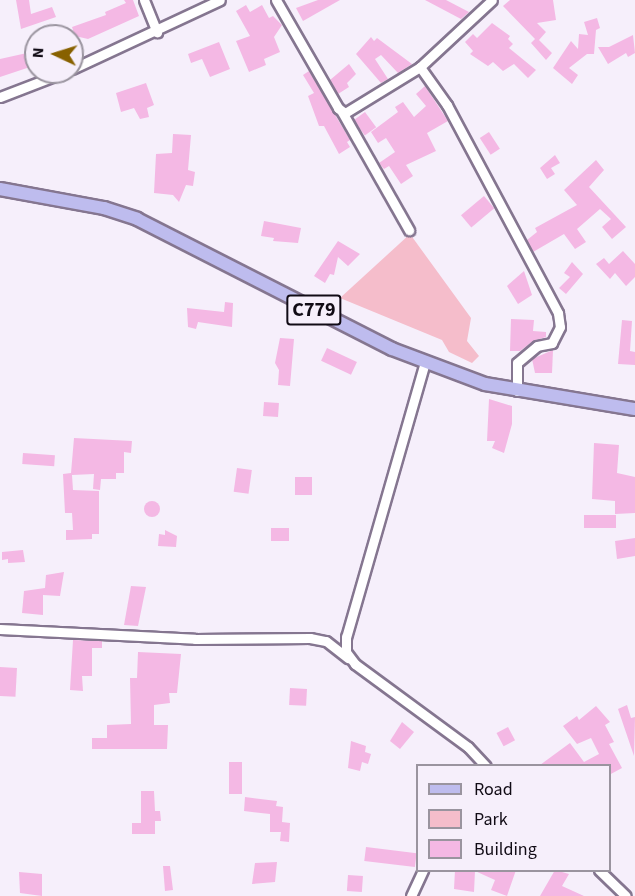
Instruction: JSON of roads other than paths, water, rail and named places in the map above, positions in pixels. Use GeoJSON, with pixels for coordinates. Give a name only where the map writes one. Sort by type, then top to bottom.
{"type":"FeatureCollection","features":[{"type":"Feature","properties":{"kind":"main road","name":"C779"},"geometry":{"type":"LineString","coordinates":[[0,189],[104,207],[137,219],[340,324],[425,362],[517,391],[635,409]]}},
{"type":"Feature","properties":{"kind":"street"},"geometry":{"type":"LineString","coordinates":[[144,0],[157,33]]}},
{"type":"Feature","properties":{"kind":"street"},"geometry":{"type":"LineString","coordinates":[[84,64],[157,33],[220,0]]}},
{"type":"Feature","properties":{"kind":"street"},"geometry":{"type":"LineString","coordinates":[[276,0],[409,230]]}},
{"type":"Feature","properties":{"kind":"street"},"geometry":{"type":"LineString","coordinates":[[342,112],[351,112],[420,67],[492,0]]}},
{"type":"Feature","properties":{"kind":"street"},"geometry":{"type":"LineString","coordinates":[[420,67],[447,105],[558,313],[560,327],[552,343],[537,346],[517,363],[517,391]]}},
{"type":"Feature","properties":{"kind":"street"},"geometry":{"type":"LineString","coordinates":[[0,97],[34,84]]}},
{"type":"Feature","properties":{"kind":"street"},"geometry":{"type":"LineString","coordinates":[[348,658],[346,637],[425,362]]}},
{"type":"Feature","properties":{"kind":"street"},"geometry":{"type":"LineString","coordinates":[[0,629],[195,639],[310,638],[326,641],[477,762]]}},
{"type":"Feature","properties":{"kind":"street"},"geometry":{"type":"LineString","coordinates":[[411,896],[422,872]]}},
{"type":"Feature","properties":{"kind":"street"},"geometry":{"type":"LineString","coordinates":[[601,872],[626,896]]}}]}
